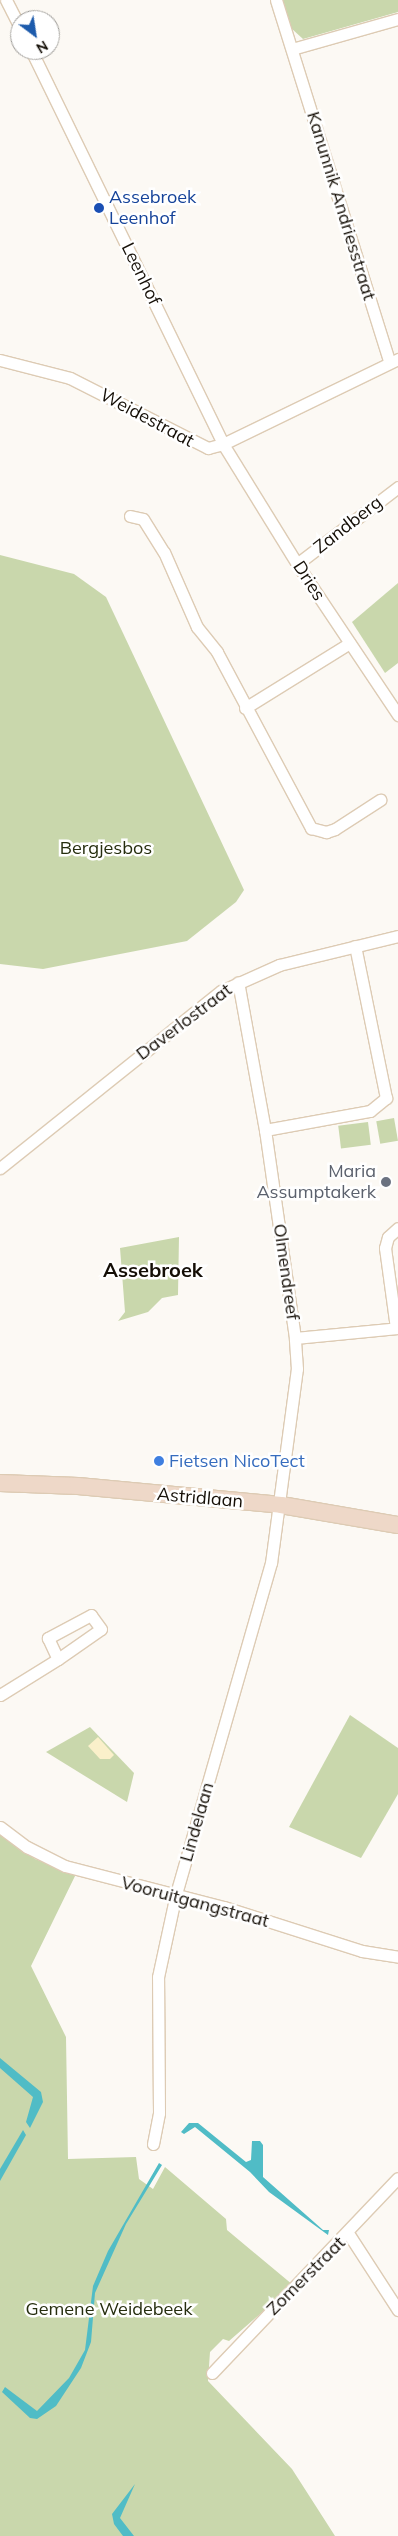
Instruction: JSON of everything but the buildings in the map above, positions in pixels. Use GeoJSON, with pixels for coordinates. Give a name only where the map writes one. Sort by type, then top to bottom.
{"type":"FeatureCollection","features":[{"type":"Feature","properties":{"kind":"main road","name":"Astridlaan"},"geometry":{"type":"LineString","coordinates":[[0,1483],[78,1486],[281,1505],[398,1525]]}},
{"type":"Feature","properties":{"kind":"street","name":"Kanunnik Andriesstraat"},"geometry":{"type":"LineString","coordinates":[[276,0],[394,361]]}},
{"type":"Feature","properties":{"kind":"street"},"geometry":{"type":"LineString","coordinates":[[292,49],[398,19]]}},
{"type":"Feature","properties":{"kind":"street","name":"Leenhof"},"geometry":{"type":"LineString","coordinates":[[36,60],[223,444]]}},
{"type":"Feature","properties":{"kind":"street","name":"Weidestraat"},"geometry":{"type":"LineString","coordinates":[[0,360],[70,378],[202,447],[223,444],[394,361]]}},
{"type":"Feature","properties":{"kind":"street","name":"Dries"},"geometry":{"type":"LineString","coordinates":[[223,444],[297,564],[398,716]]}},
{"type":"Feature","properties":{"kind":"street","name":"Zandberg"},"geometry":{"type":"LineString","coordinates":[[297,564],[398,487]]}},
{"type":"Feature","properties":{"kind":"street"},"geometry":{"type":"LineString","coordinates":[[130,516],[143,519],[164,552],[194,620],[217,652],[245,708],[311,828],[326,832],[335,829],[380,800]]}},
{"type":"Feature","properties":{"kind":"street"},"geometry":{"type":"LineString","coordinates":[[245,708],[350,643]]}},
{"type":"Feature","properties":{"kind":"street","name":"Daverlostraat"},"geometry":{"type":"LineString","coordinates":[[0,1168],[202,1004],[238,982],[278,965],[398,936]]}},
{"type":"Feature","properties":{"kind":"street"},"geometry":{"type":"LineString","coordinates":[[264,1130],[370,1111],[386,1098],[355,946]]}},
{"type":"Feature","properties":{"kind":"street","name":"Olmendreef"},"geometry":{"type":"LineString","coordinates":[[238,982],[264,1130],[296,1338],[297,1369],[281,1505]]}},
{"type":"Feature","properties":{"kind":"street"},"geometry":{"type":"LineString","coordinates":[[296,1338],[397,1328],[385,1248],[388,1236],[398,1228]]}},
{"type":"Feature","properties":{"kind":"street","name":"Lindelaan"},"geometry":{"type":"LineString","coordinates":[[152,2144],[159,2114],[158,1977],[176,1894],[271,1563],[281,1505]]}},
{"type":"Feature","properties":{"kind":"street"},"geometry":{"type":"LineString","coordinates":[[0,1695],[58,1659],[101,1629],[90,1615],[48,1638],[58,1659]]}},
{"type":"Feature","properties":{"kind":"street","name":"Vooruitgangstraat"},"geometry":{"type":"LineString","coordinates":[[0,1828],[27,1847],[65,1866],[176,1894],[362,1951],[398,1957]]}},
{"type":"Feature","properties":{"kind":"street","name":"Zomerstraat"},"geometry":{"type":"LineString","coordinates":[[212,2373],[348,2233],[398,2178]]}},
{"type":"Feature","properties":{"kind":"street"},"geometry":{"type":"LineString","coordinates":[[348,2233],[398,2310]]}},
{"type":"Feature","properties":{"kind":"green space"},"geometry":{"type":"Polygon","coordinates":[[[282,0],[398,0],[398,12],[303,39],[291,28],[282,0]]]}},
{"type":"Feature","properties":{"kind":"green space","name":"Bergjesbos"},"geometry":{"type":"Polygon","coordinates":[[[0,555],[74,574],[106,597],[244,890],[236,902],[187,941],[43,969],[0,964],[0,555]]]}},
{"type":"Feature","properties":{"kind":"green space"},"geometry":{"type":"Polygon","coordinates":[[[398,583],[398,663],[385,673],[352,622],[398,583]]]}},
{"type":"Feature","properties":{"kind":"green space"},"geometry":{"type":"Polygon","coordinates":[[[394,1118],[398,1141],[380,1144],[376,1121],[394,1118]]]}},
{"type":"Feature","properties":{"kind":"green space"},"geometry":{"type":"Polygon","coordinates":[[[368,1122],[371,1145],[341,1148],[338,1126],[368,1122]]]}},
{"type":"Feature","properties":{"kind":"green space"},"geometry":{"type":"Polygon","coordinates":[[[179,1237],[178,1295],[162,1298],[148,1312],[118,1321],[125,1312],[120,1248],[179,1237]]]}},
{"type":"Feature","properties":{"kind":"green space"},"geometry":{"type":"Polygon","coordinates":[[[350,1715],[398,1748],[398,1794],[361,1858],[289,1827],[350,1715]]]}},
{"type":"Feature","properties":{"kind":"green space"},"geometry":{"type":"Polygon","coordinates":[[[90,1727],[134,1773],[127,1802],[46,1752],[90,1727]]]}},
{"type":"Feature","properties":{"kind":"green space","name":"Gemene Weidebeek"},"geometry":{"type":"Polygon","coordinates":[[[0,1834],[35,1859],[76,1874],[31,1966],[66,2037],[68,2159],[136,2157],[139,2179],[153,2189],[165,2167],[226,2219],[227,2230],[293,2285],[229,2341],[223,2339],[210,2352],[208,2381],[292,2469],[335,2536],[0,2536],[0,1834]]]}},
{"type":"Feature","properties":{"kind":"sand"},"geometry":{"type":"Polygon","coordinates":[[[98,1737],[114,1755],[110,1759],[100,1759],[88,1746],[98,1737]]]}},
{"type":"Feature","properties":{"kind":"water"},"geometry":{"type":"Polygon","coordinates":[[[0,2058],[41,2092],[43,2102],[30,2128],[26,2122],[33,2097],[0,2068],[0,2058]]]}},
{"type":"Feature","properties":{"kind":"water"},"geometry":{"type":"Polygon","coordinates":[[[189,2123],[198,2123],[246,2162],[251,2160],[252,2141],[260,2141],[263,2145],[263,2177],[323,2230],[329,2230],[328,2235],[269,2192],[250,2172],[195,2127],[184,2134],[181,2132],[189,2123]]]}},
{"type":"Feature","properties":{"kind":"water"},"geometry":{"type":"Polygon","coordinates":[[[23,2130],[26,2135],[0,2181],[0,2169],[23,2130]]]}},
{"type":"Feature","properties":{"kind":"water"},"geometry":{"type":"Polygon","coordinates":[[[159,2163],[162,2165],[126,2224],[95,2293],[91,2342],[81,2368],[56,2406],[37,2419],[30,2418],[2,2392],[5,2387],[37,2411],[69,2378],[85,2350],[93,2286],[108,2251],[159,2163]]]}},
{"type":"Feature","properties":{"kind":"water"},"geometry":{"type":"Polygon","coordinates":[[[135,2484],[120,2518],[134,2536],[123,2536],[114,2524],[112,2514],[135,2484]]]}},
{"type":"Feature","properties":{"kind":"place","name":"Assebroek Leenhof"},"geometry":{"type":"Point","coordinates":[99,208]}},
{"type":"Feature","properties":{"kind":"place","name":"Maria Assumptakerk"},"geometry":{"type":"Point","coordinates":[386,1182]}},
{"type":"Feature","properties":{"kind":"place","name":"Fietsen NicoTect"},"geometry":{"type":"Point","coordinates":[159,1461]}},
{"type":"Feature","properties":{"kind":"district","name":"Assebroek"},"geometry":{"type":"Point","coordinates":[153,1269]}}]}
